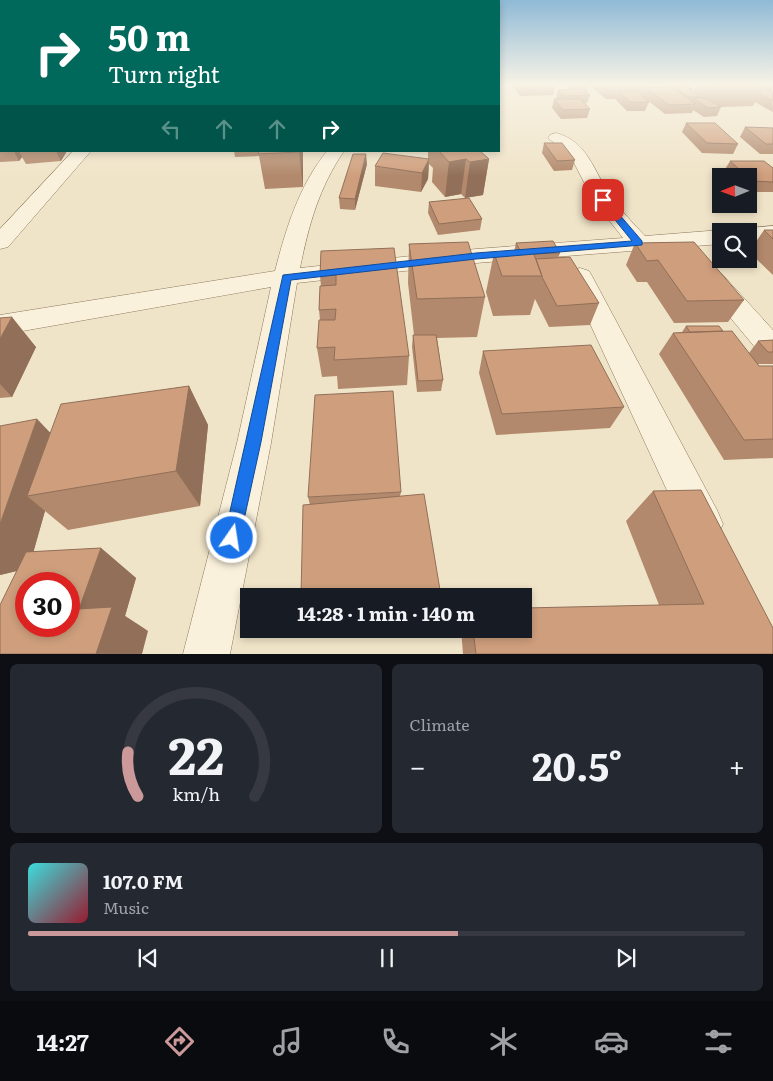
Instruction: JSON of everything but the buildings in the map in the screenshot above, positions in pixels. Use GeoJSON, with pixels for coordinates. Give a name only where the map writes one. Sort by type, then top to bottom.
{"type":"FeatureCollection","features":[{"type":"Feature","properties":{"kind":"street"},"geometry":{"type":"LineString","coordinates":[[556,138],[576,152],[590,172],[593,184],[603,200],[639,243]]}},
{"type":"Feature","properties":{"kind":"street"},"geometry":{"type":"LineString","coordinates":[[0,242],[82,152]]}},
{"type":"Feature","properties":{"kind":"street"},"geometry":{"type":"LineString","coordinates":[[206,654],[254,442],[286,277],[300,222],[315,181],[329,158],[335,152]]}},
{"type":"Feature","properties":{"kind":"street"},"geometry":{"type":"LineString","coordinates":[[757,234],[773,233]]}},
{"type":"Feature","properties":{"kind":"street"},"geometry":{"type":"LineString","coordinates":[[0,325],[286,277],[467,257],[712,238]]}},
{"type":"Feature","properties":{"kind":"street"},"geometry":{"type":"LineString","coordinates":[[679,240],[773,349]]}},
{"type":"Feature","properties":{"kind":"street"},"geometry":{"type":"LineString","coordinates":[[566,248],[715,548]]}},
{"type":"Feature","properties":{"kind":"route"},"geometry":{"type":"LineString","coordinates":[[232,538],[254,442],[286,277],[476,256],[639,243],[603,200]]}}]}
